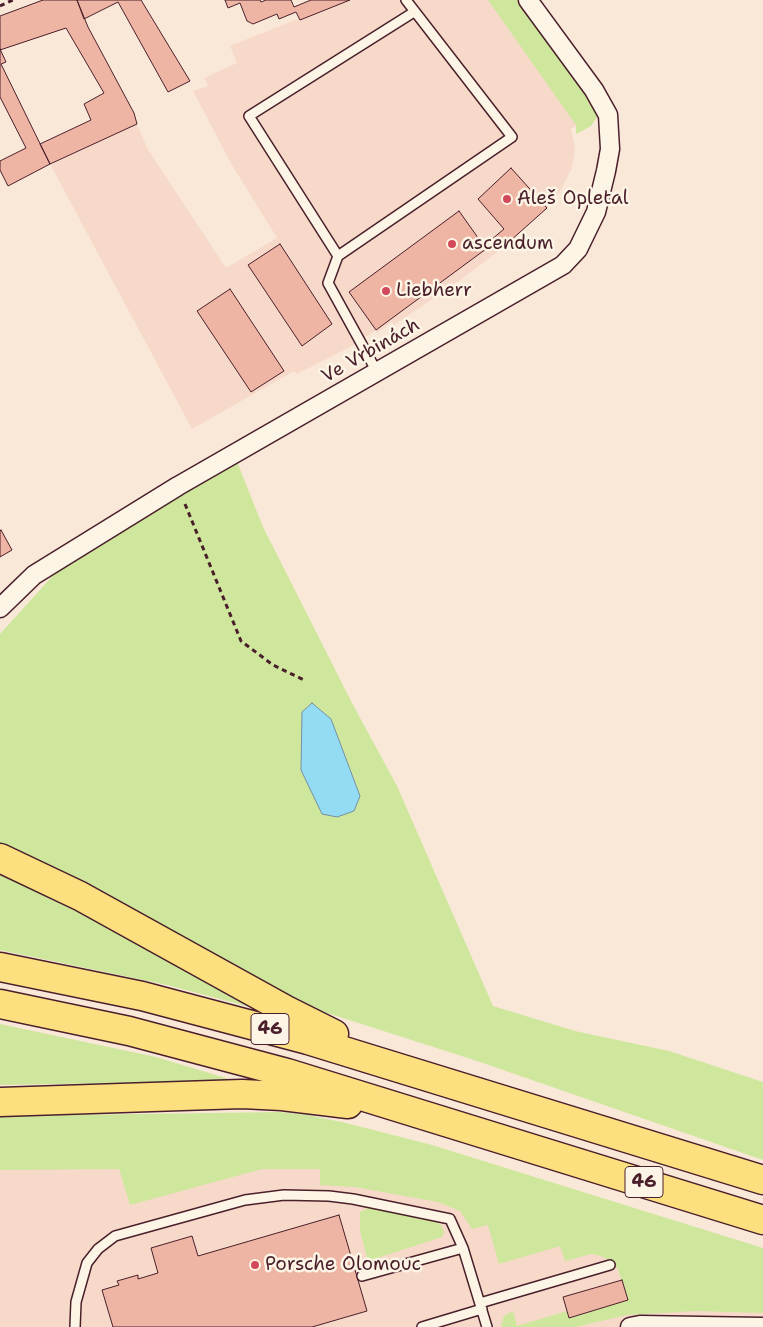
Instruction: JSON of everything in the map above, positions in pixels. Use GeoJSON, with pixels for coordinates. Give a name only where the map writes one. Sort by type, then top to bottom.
{"type":"FeatureCollection","features":[{"type":"Feature","properties":{"kind":"main road"},"geometry":{"type":"LineString","coordinates":[[0,858],[80,896],[286,1010],[397,1066]]}},
{"type":"Feature","properties":{"kind":"main road","name":"46"},"geometry":{"type":"LineString","coordinates":[[0,967],[142,996],[230,1018],[397,1066],[763,1180]]}},
{"type":"Feature","properties":{"kind":"main road","name":"46"},"geometry":{"type":"LineString","coordinates":[[0,1004],[121,1030],[193,1048],[421,1113],[763,1220]]}},
{"type":"Feature","properties":{"kind":"main road"},"geometry":{"type":"LineString","coordinates":[[0,1102],[242,1094],[282,1096],[421,1113]]}},
{"type":"Feature","properties":{"kind":"street","name":"Ve Vrbinách"},"geometry":{"type":"LineString","coordinates":[[0,608],[34,575],[178,486],[563,265],[578,249],[596,212],[610,149],[608,115],[594,90],[528,0]]}},
{"type":"Feature","properties":{"kind":"street"},"geometry":{"type":"LineString","coordinates":[[637,1326],[763,1326]]}},
{"type":"Feature","properties":{"kind":"lane"},"geometry":{"type":"LineString","coordinates":[[377,372],[328,283],[338,256],[512,137],[406,0]]}},
{"type":"Feature","properties":{"kind":"lane"},"geometry":{"type":"LineString","coordinates":[[338,256],[249,116],[414,12]]}},
{"type":"Feature","properties":{"kind":"lane"},"geometry":{"type":"LineString","coordinates":[[75,1327],[76,1302],[87,1263],[98,1249],[115,1236],[264,1196],[328,1196],[450,1219],[463,1248],[487,1327]]}},
{"type":"Feature","properties":{"kind":"lane"},"geometry":{"type":"LineString","coordinates":[[362,1276],[463,1248]]}},
{"type":"Feature","properties":{"kind":"lane"},"geometry":{"type":"LineString","coordinates":[[422,1327],[610,1264]]}},
{"type":"Feature","properties":{"kind":"path"},"geometry":{"type":"LineString","coordinates":[[0,6],[14,0]]}},
{"type":"Feature","properties":{"kind":"path"},"geometry":{"type":"LineString","coordinates":[[178,486],[241,640],[273,665],[306,681]]}},
{"type":"Feature","properties":{"kind":"shaded area"},"geometry":{"type":"Polygon","coordinates":[[[345,0],[489,0],[577,125],[571,129],[575,148],[572,168],[559,193],[547,208],[500,250],[459,281],[394,325],[392,322],[377,333],[375,331],[348,348],[297,374],[294,371],[192,429],[50,164],[137,124],[147,148],[226,268],[277,238],[232,165],[193,91],[208,86],[204,78],[237,63],[230,46],[345,0]]]}},
{"type":"Feature","properties":{"kind":"shaded area"},"geometry":{"type":"Polygon","coordinates":[[[358,1126],[763,1249],[763,1327],[0,1327],[0,1132],[358,1126]]]}},
{"type":"Feature","properties":{"kind":"green space"},"geometry":{"type":"Polygon","coordinates":[[[488,0],[518,0],[587,88],[597,117],[591,126],[576,134],[576,125],[488,0]]]}},
{"type":"Feature","properties":{"kind":"green space"},"geometry":{"type":"Polygon","coordinates":[[[236,459],[263,527],[352,703],[397,786],[493,1006],[575,1031],[669,1051],[763,1082],[763,1160],[477,1061],[318,1010],[240,976],[50,865],[0,848],[0,634],[58,570],[178,486],[236,459]]]}},
{"type":"Feature","properties":{"kind":"green space"},"geometry":{"type":"Polygon","coordinates":[[[0,872],[126,933],[153,953],[250,1007],[167,985],[0,950],[0,872]]]}},
{"type":"Feature","properties":{"kind":"green space"},"geometry":{"type":"Polygon","coordinates":[[[0,1024],[156,1057],[236,1081],[0,1085],[0,1024]]]}},
{"type":"Feature","properties":{"kind":"green space"},"geometry":{"type":"Polygon","coordinates":[[[280,1112],[308,1115],[346,1123],[432,1145],[763,1248],[763,1313],[696,1311],[627,1315],[576,1327],[501,1327],[504,1316],[513,1311],[517,1326],[567,1311],[569,1317],[628,1300],[618,1269],[612,1262],[601,1256],[591,1254],[565,1261],[560,1246],[499,1264],[488,1225],[472,1229],[460,1211],[438,1202],[355,1187],[320,1185],[320,1169],[262,1169],[130,1205],[119,1169],[0,1170],[0,1116],[280,1112]]]}},
{"type":"Feature","properties":{"kind":"green space"},"geometry":{"type":"Polygon","coordinates":[[[370,1207],[431,1218],[441,1225],[444,1232],[442,1237],[368,1261],[360,1231],[360,1212],[370,1207]]]}},
{"type":"Feature","properties":{"kind":"water"},"geometry":{"type":"Polygon","coordinates":[[[312,703],[331,719],[360,796],[354,811],[337,817],[322,814],[301,770],[302,712],[312,703]]]}},
{"type":"Feature","properties":{"kind":"building"},"geometry":{"type":"Polygon","coordinates":[[[43,0],[77,0],[88,27],[134,113],[137,124],[50,164],[40,144],[91,120],[84,104],[104,93],[66,28],[0,50],[0,16],[43,0]]]}},
{"type":"Feature","properties":{"kind":"building"},"geometry":{"type":"Polygon","coordinates":[[[77,0],[141,0],[190,81],[168,92],[118,2],[84,19],[77,0]]]}},
{"type":"Feature","properties":{"kind":"building"},"geometry":{"type":"Polygon","coordinates":[[[225,0],[260,0],[261,2],[266,0],[291,0],[294,7],[311,0],[350,0],[300,20],[296,12],[279,19],[277,14],[253,24],[247,21],[240,3],[228,8],[225,0]]]}},
{"type":"Feature","properties":{"kind":"building"},"geometry":{"type":"Polygon","coordinates":[[[0,49],[6,62],[1,64],[50,164],[8,186],[0,170],[0,161],[26,148],[0,97],[0,49]]]}},
{"type":"Feature","properties":{"kind":"building"},"geometry":{"type":"Polygon","coordinates":[[[511,168],[547,208],[500,250],[491,240],[504,229],[478,199],[511,168]]]}},
{"type":"Feature","properties":{"kind":"building"},"geometry":{"type":"Polygon","coordinates":[[[459,211],[486,249],[376,330],[349,292],[459,211]]]}},
{"type":"Feature","properties":{"kind":"building"},"geometry":{"type":"Polygon","coordinates":[[[280,244],[332,324],[302,346],[248,265],[280,244]]]}},
{"type":"Feature","properties":{"kind":"building"},"geometry":{"type":"Polygon","coordinates":[[[230,289],[284,371],[251,392],[197,311],[230,289]]]}},
{"type":"Feature","properties":{"kind":"building"},"geometry":{"type":"Polygon","coordinates":[[[0,531],[12,550],[0,557],[0,531]]]}},
{"type":"Feature","properties":{"kind":"building","name":"Porsche Olomouc"},"geometry":{"type":"Polygon","coordinates":[[[339,1215],[367,1311],[312,1327],[113,1327],[102,1290],[119,1285],[117,1281],[138,1275],[138,1279],[158,1273],[151,1248],[192,1236],[198,1256],[339,1215]]]}},
{"type":"Feature","properties":{"kind":"building"},"geometry":{"type":"Polygon","coordinates":[[[622,1280],[628,1300],[569,1318],[563,1297],[622,1280]]]}},
{"type":"Feature","properties":{"kind":"place","name":"Aleš Opletal"},"geometry":{"type":"Point","coordinates":[507,199]}},
{"type":"Feature","properties":{"kind":"place","name":"ascendum"},"geometry":{"type":"Point","coordinates":[452,244]}},
{"type":"Feature","properties":{"kind":"place","name":"Liebherr"},"geometry":{"type":"Point","coordinates":[386,291]}},
{"type":"Feature","properties":{"kind":"place","name":"Porsche Olomouc"},"geometry":{"type":"Point","coordinates":[255,1265]}}]}
